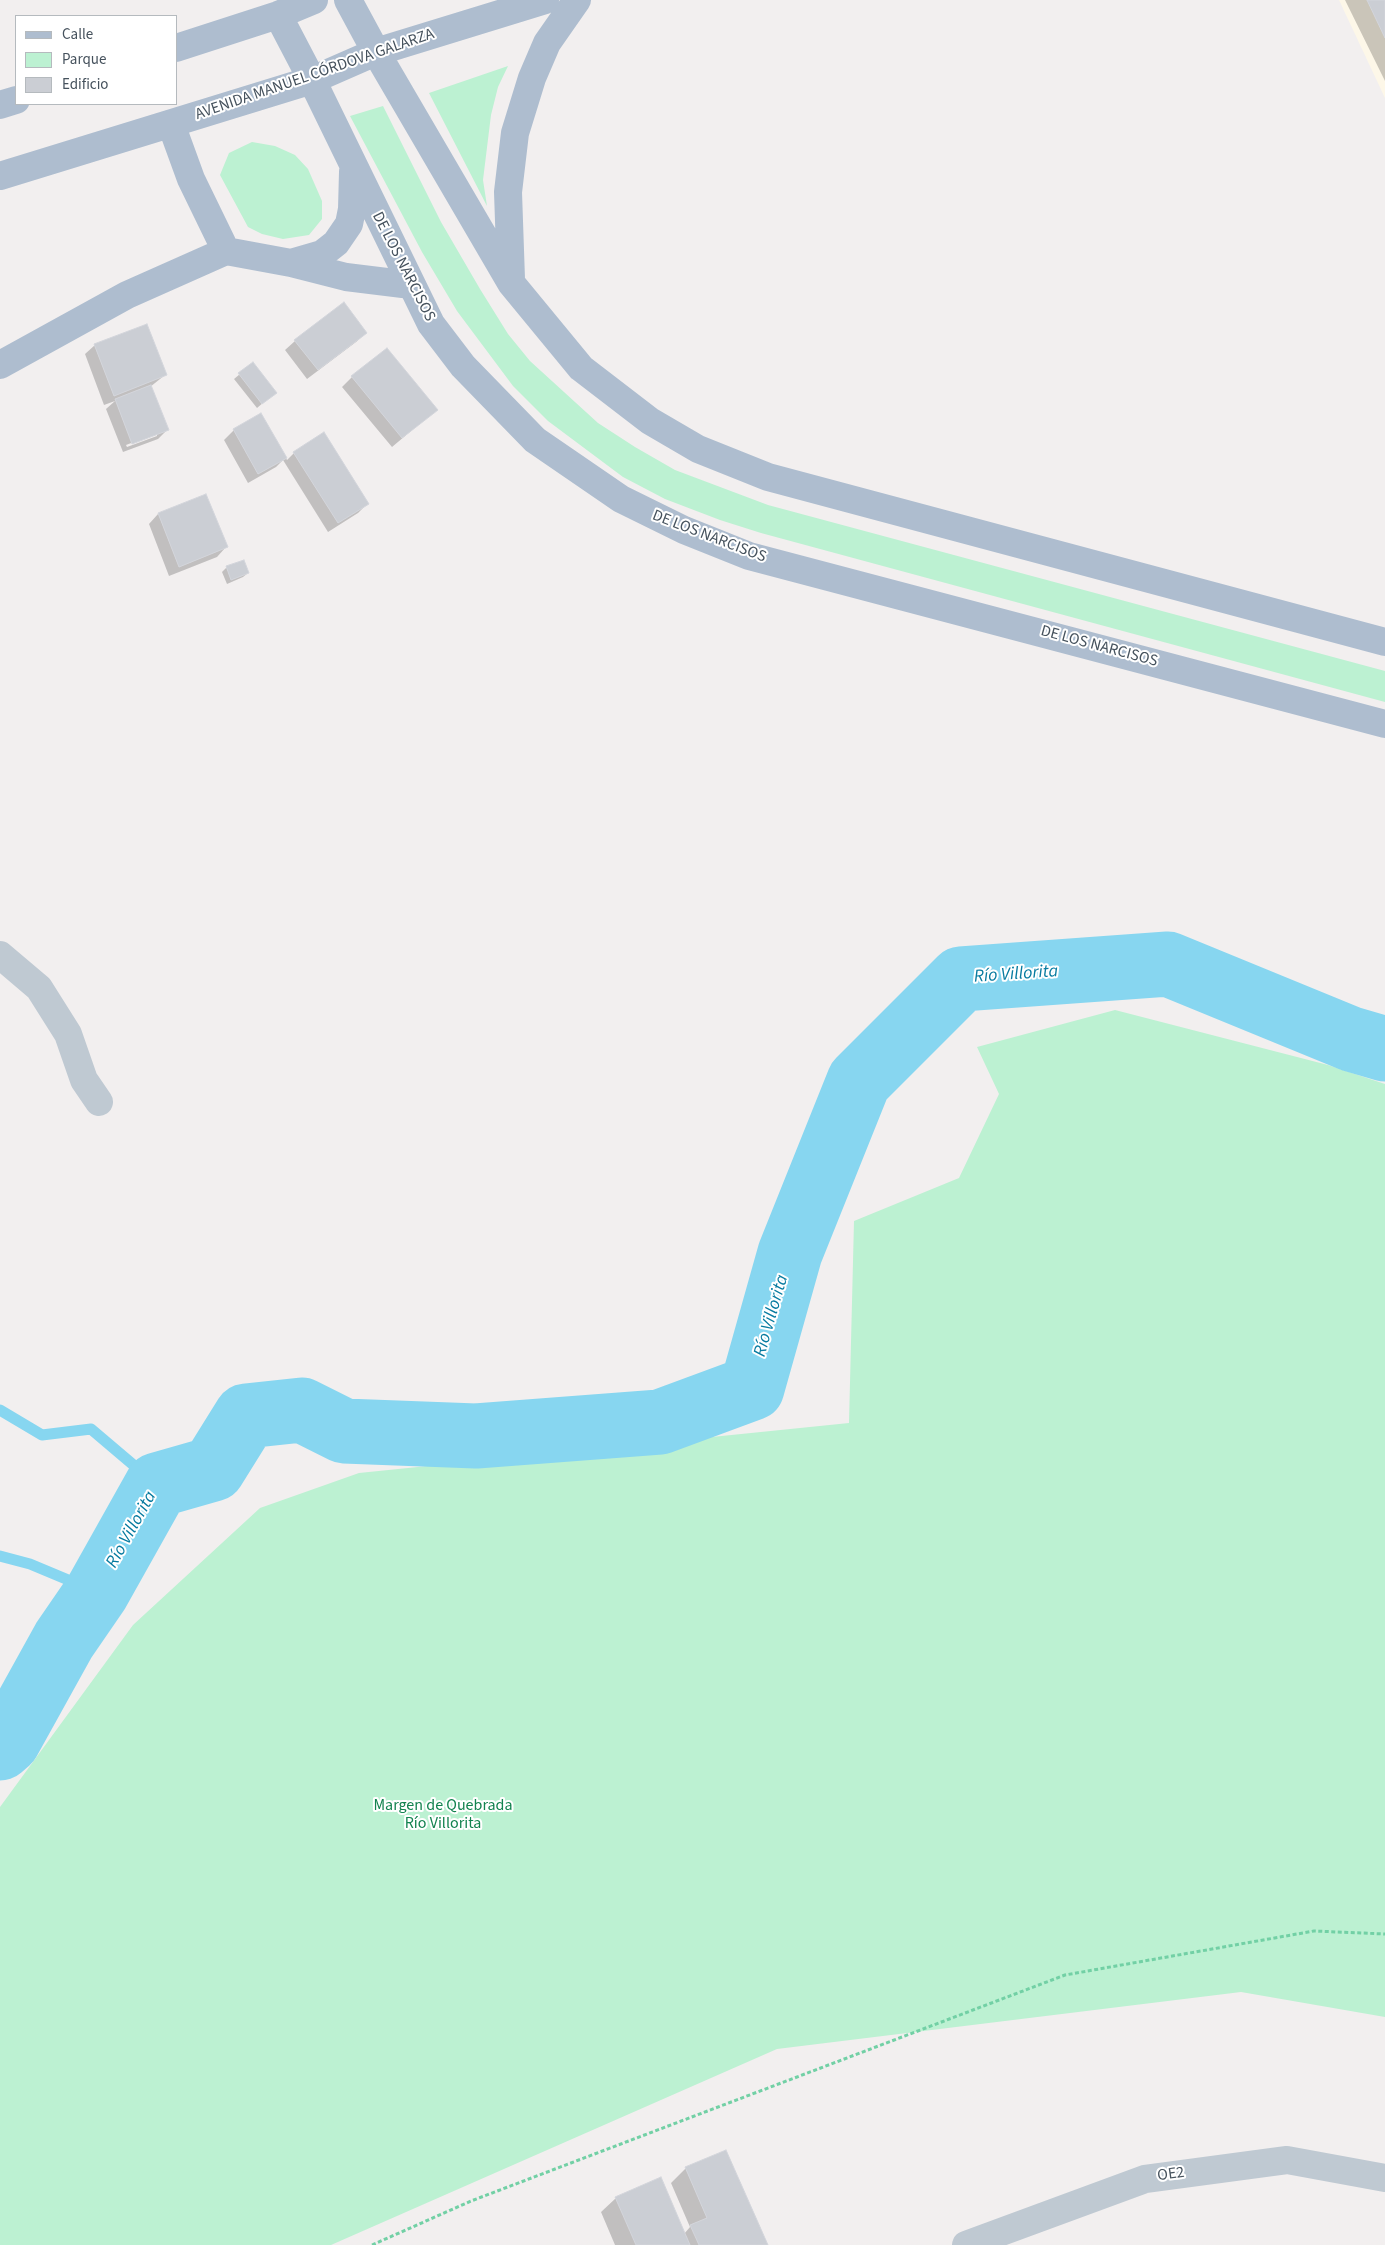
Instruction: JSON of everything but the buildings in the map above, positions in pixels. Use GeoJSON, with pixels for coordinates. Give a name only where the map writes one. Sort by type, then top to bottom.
{"type":"FeatureCollection","features":[{"type":"Feature","properties":{"kind":"main road"},"geometry":{"type":"LineString","coordinates":[[178,47],[274,8],[314,0]]}},
{"type":"Feature","properties":{"kind":"main road"},"geometry":{"type":"LineString","coordinates":[[348,0],[376,52],[511,283],[581,368],[650,421],[698,449],[768,477],[1385,642]]}},
{"type":"Feature","properties":{"kind":"main road","name":"AVENIDA MANUEL CÓRDOVA GALARZA"},"geometry":{"type":"LineString","coordinates":[[0,176],[312,80],[376,52],[545,0]]}},
{"type":"Feature","properties":{"kind":"main road"},"geometry":{"type":"LineString","coordinates":[[511,283],[508,192],[515,133],[532,78],[547,43],[577,0]]}},
{"type":"Feature","properties":{"kind":"main road","name":"DE LOS NARCISOS"},"geometry":{"type":"LineString","coordinates":[[274,8],[312,80],[431,324],[457,359],[535,440],[621,499],[684,530],[749,556],[1385,724]]}},
{"type":"Feature","properties":{"kind":"main road"},"geometry":{"type":"LineString","coordinates":[[0,105],[15,100]]}},
{"type":"Feature","properties":{"kind":"main road"},"geometry":{"type":"LineString","coordinates":[[171,124],[191,179],[226,251]]}},
{"type":"Feature","properties":{"kind":"main road"},"geometry":{"type":"LineString","coordinates":[[290,264],[322,254],[336,243],[349,224],[352,209],[353,167]]}},
{"type":"Feature","properties":{"kind":"main road"},"geometry":{"type":"LineString","coordinates":[[0,365],[128,296],[226,251],[346,277],[411,285]]}},
{"type":"Feature","properties":{"kind":"street"},"geometry":{"type":"LineString","coordinates":[[0,954],[39,988],[68,1034],[84,1080],[99,1102]]}},
{"type":"Feature","properties":{"kind":"street","name":"OE2"},"geometry":{"type":"LineString","coordinates":[[966,2245],[1145,2179],[1287,2160],[1385,2178]]}},
{"type":"Feature","properties":{"kind":"path"},"geometry":{"type":"LineString","coordinates":[[372,2245],[471,2201],[1065,1975],[1314,1931],[1385,1934]]}},
{"type":"Feature","properties":{"kind":"shaded area"},"geometry":{"type":"Polygon","coordinates":[[[1339,0],[1385,0],[1385,98],[1339,0]]]}},
{"type":"Feature","properties":{"kind":"green space"},"geometry":{"type":"Polygon","coordinates":[[[508,66],[498,87],[491,115],[483,180],[487,206],[429,93],[508,66]]]}},
{"type":"Feature","properties":{"kind":"green space"},"geometry":{"type":"Polygon","coordinates":[[[383,106],[441,222],[508,334],[530,361],[598,423],[635,447],[675,470],[768,505],[1385,671],[1385,702],[761,533],[665,499],[623,477],[548,421],[513,386],[457,311],[422,252],[350,116],[383,106]]]}},
{"type":"Feature","properties":{"kind":"green space"},"geometry":{"type":"Polygon","coordinates":[[[252,142],[275,146],[295,155],[308,169],[322,201],[322,219],[309,235],[283,239],[262,234],[248,227],[220,175],[229,153],[252,142]]]}},
{"type":"Feature","properties":{"kind":"green space","name":"Margen de Quebrada Río Villorita"},"geometry":{"type":"Polygon","coordinates":[[[1115,1010],[1328,1065],[1385,1084],[1385,2017],[1241,1992],[777,2049],[331,2245],[0,2245],[0,1807],[133,1625],[260,1508],[359,1473],[849,1423],[854,1221],[959,1178],[999,1094],[977,1047],[1115,1010]]]}},
{"type":"Feature","properties":{"kind":"waterway","name":"Río Villorita"},"geometry":{"type":"LineString","coordinates":[[0,1748],[8,1741],[64,1640],[97,1592],[157,1485],[213,1469],[246,1416],[302,1410],[344,1431],[476,1436],[660,1422],[752,1388],[790,1253],[859,1081],[961,979],[1168,964],[1351,1039],[1385,1049]]}},
{"type":"Feature","properties":{"kind":"waterway"},"geometry":{"type":"LineString","coordinates":[[0,1410],[42,1435],[91,1429],[157,1485]]}},
{"type":"Feature","properties":{"kind":"waterway"},"geometry":{"type":"LineString","coordinates":[[0,1556],[30,1564],[97,1592]]}}]}
